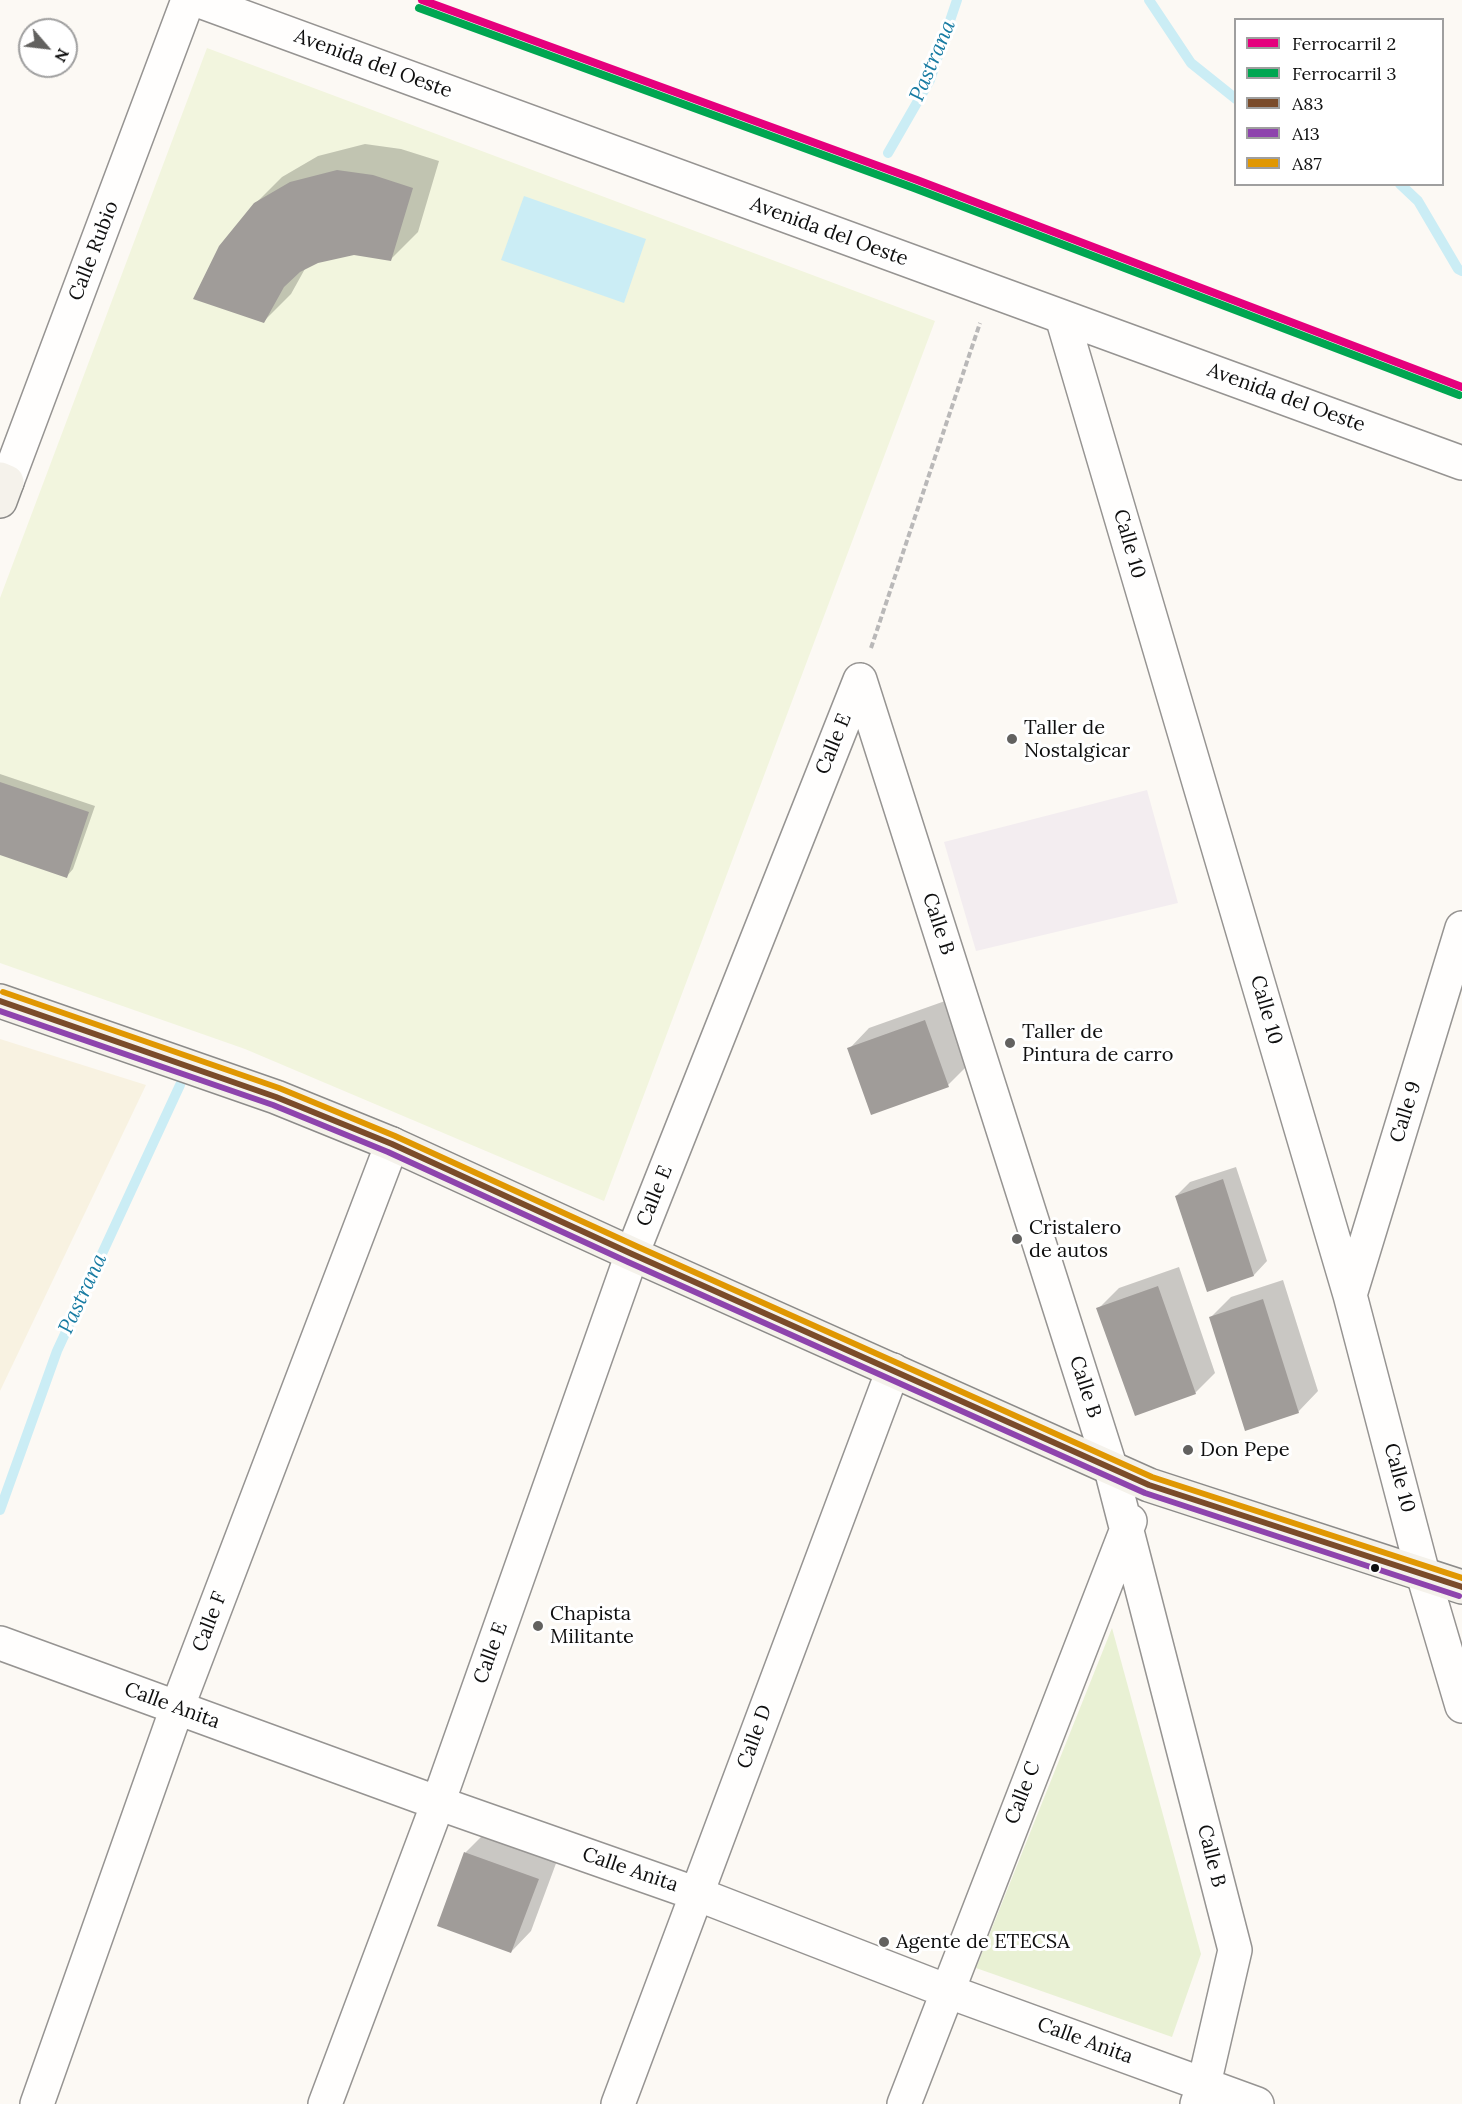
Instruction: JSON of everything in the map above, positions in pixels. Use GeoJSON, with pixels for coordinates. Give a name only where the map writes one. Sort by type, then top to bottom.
{"type":"FeatureCollection","features":[{"type":"Feature","properties":{"kind":"street","name":"Calle Rubio"},"geometry":{"type":"LineString","coordinates":[[2,488],[188,0]]}},
{"type":"Feature","properties":{"kind":"street","name":"Avenida del Oeste"},"geometry":{"type":"LineString","coordinates":[[197,0],[1462,463]]}},
{"type":"Feature","properties":{"kind":"street","name":"Calle 10"},"geometry":{"type":"LineString","coordinates":[[1062,317],[1350,1295],[1423,1574],[1462,1706]]}},
{"type":"Feature","properties":{"kind":"street","name":"Calle E"},"geometry":{"type":"LineString","coordinates":[[325,2104],[438,1803],[632,1254],[860,680]]}},
{"type":"Feature","properties":{"kind":"street","name":"Calle B"},"geometry":{"type":"LineString","coordinates":[[860,680],[1111,1469],[1235,1950],[1201,2094]]}},
{"type":"Feature","properties":{"kind":"street","name":"Calle 9"},"geometry":{"type":"LineString","coordinates":[[1350,1295],[1462,928]]}},
{"type":"Feature","properties":{"kind":"street"},"geometry":{"type":"LineString","coordinates":[[0,1001],[276,1097],[392,1144],[1149,1485],[1462,1587]]}},
{"type":"Feature","properties":{"kind":"street","name":"Calle F"},"geometry":{"type":"LineString","coordinates":[[37,2104],[177,1708],[392,1144]]}},
{"type":"Feature","properties":{"kind":"street","name":"Calle D"},"geometry":{"type":"LineString","coordinates":[[618,2104],[893,1370]]}},
{"type":"Feature","properties":{"kind":"street","name":"Calle C"},"geometry":{"type":"LineString","coordinates":[[904,2104],[1127,1527],[1149,1485]]}},
{"type":"Feature","properties":{"kind":"street","name":"Calle Anita"},"geometry":{"type":"LineString","coordinates":[[0,1643],[438,1803],[697,1894],[1201,2094],[1257,2104]]}},
{"type":"Feature","properties":{"kind":"path"},"geometry":{"type":"LineString","coordinates":[[860,680],[991,291]]}},
{"type":"Feature","properties":{"kind":"shaded area"},"geometry":{"type":"Polygon","coordinates":[[[1147,790],[1178,903],[976,951],[944,842],[1147,790]]]}},
{"type":"Feature","properties":{"kind":"shaded area"},"geometry":{"type":"Polygon","coordinates":[[[0,1039],[146,1085],[0,1391],[0,1039]]]}},
{"type":"Feature","properties":{"kind":"green space"},"geometry":{"type":"Polygon","coordinates":[[[207,48],[935,321],[604,1201],[245,1049],[0,963],[0,598],[207,48]]]}},
{"type":"Feature","properties":{"kind":"green space"},"geometry":{"type":"Polygon","coordinates":[[[1112,1628],[1201,1954],[1172,2037],[976,1968],[1112,1628]]]}},
{"type":"Feature","properties":{"kind":"water"},"geometry":{"type":"Polygon","coordinates":[[[524,196],[646,239],[624,303],[501,260],[524,196]]]}},
{"type":"Feature","properties":{"kind":"building"},"geometry":{"type":"Polygon","coordinates":[[[337,170],[373,175],[413,188],[391,261],[354,255],[318,263],[300,272],[284,287],[264,323],[193,299],[219,246],[254,203],[290,182],[337,170]]]}},
{"type":"Feature","properties":{"kind":"building"},"geometry":{"type":"Polygon","coordinates":[[[0,782],[89,812],[67,878],[0,855],[0,782]]]}},
{"type":"Feature","properties":{"kind":"building"},"geometry":{"type":"Polygon","coordinates":[[[925,1020],[949,1087],[871,1115],[847,1048],[925,1020]]]}},
{"type":"Feature","properties":{"kind":"building"},"geometry":{"type":"Polygon","coordinates":[[[1223,1179],[1254,1276],[1207,1292],[1175,1196],[1223,1179]]]}},
{"type":"Feature","properties":{"kind":"building"},"geometry":{"type":"Polygon","coordinates":[[[1158,1286],[1196,1394],[1135,1416],[1096,1308],[1158,1286]]]}},
{"type":"Feature","properties":{"kind":"building"},"geometry":{"type":"Polygon","coordinates":[[[1263,1299],[1299,1413],[1245,1431],[1209,1317],[1263,1299]]]}},
{"type":"Feature","properties":{"kind":"building"},"geometry":{"type":"Polygon","coordinates":[[[464,1852],[539,1879],[511,1953],[437,1926],[464,1852]]]}},
{"type":"Feature","properties":{"kind":"waterway","name":"Pastrana"},"geometry":{"type":"LineString","coordinates":[[888,153],[930,80],[957,0]]}},
{"type":"Feature","properties":{"kind":"waterway"},"geometry":{"type":"LineString","coordinates":[[1149,0],[1191,63],[1234,97]]}},
{"type":"Feature","properties":{"kind":"waterway"},"geometry":{"type":"LineString","coordinates":[[1402,186],[1418,201],[1458,269],[1462,271]]}},
{"type":"Feature","properties":{"kind":"waterway","name":"Pastrana"},"geometry":{"type":"LineString","coordinates":[[0,1510],[57,1351],[180,1085]]}},
{"type":"Feature","properties":{"kind":"rail line","name":"2"},"geometry":{"type":"LineString","coordinates":[[422,0],[917,180],[1462,387]]}},
{"type":"Feature","properties":{"kind":"rail line","name":"3"},"geometry":{"type":"LineString","coordinates":[[419,8],[914,188],[1459,395]]}},
{"type":"Feature","properties":{"kind":"transit line","name":"A87"},"geometry":{"type":"LineString","coordinates":[[3,992],[279,1088],[395,1136],[1152,1477],[1462,1578]]}},
{"type":"Feature","properties":{"kind":"transit line","name":"A83"},"geometry":{"type":"LineString","coordinates":[[0,1001],[276,1097],[392,1144],[1149,1485],[1462,1587]]}},
{"type":"Feature","properties":{"kind":"transit line","name":"A13"},"geometry":{"type":"LineString","coordinates":[[0,1011],[273,1105],[388,1152],[1145,1493],[1459,1596]]}},
{"type":"Feature","properties":{"kind":"place","name":"Taller de Nostalgicar"},"geometry":{"type":"Point","coordinates":[1012,739]}},
{"type":"Feature","properties":{"kind":"place","name":"Taller de Pintura de carro"},"geometry":{"type":"Point","coordinates":[1010,1043]}},
{"type":"Feature","properties":{"kind":"place","name":"Cristalero de autos"},"geometry":{"type":"Point","coordinates":[1017,1239]}},
{"type":"Feature","properties":{"kind":"place","name":"Don Pepe"},"geometry":{"type":"Point","coordinates":[1188,1450]}},
{"type":"Feature","properties":{"kind":"place","name":"Chapista Militante"},"geometry":{"type":"Point","coordinates":[538,1626]}},
{"type":"Feature","properties":{"kind":"place","name":"Agente de ETECSA"},"geometry":{"type":"Point","coordinates":[884,1942]}}]}
